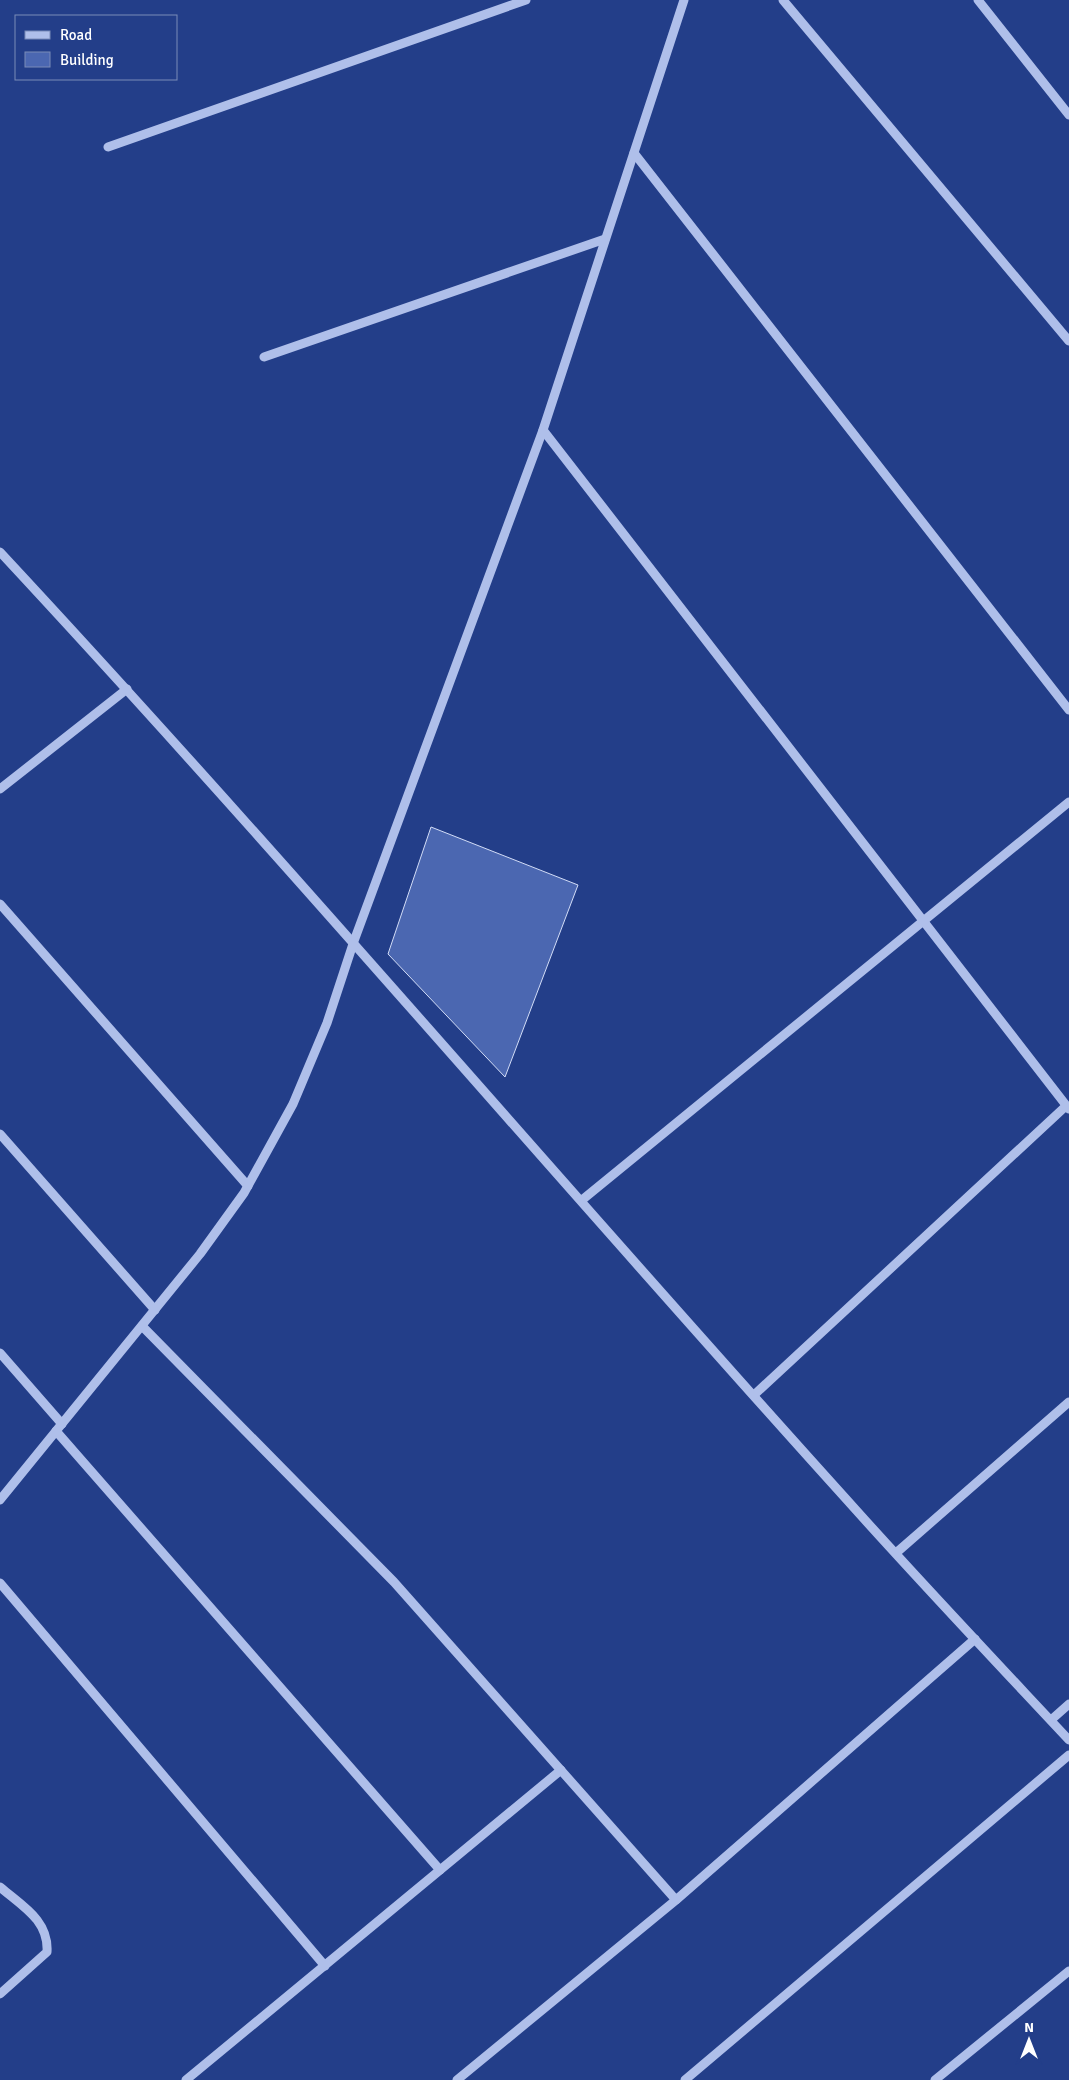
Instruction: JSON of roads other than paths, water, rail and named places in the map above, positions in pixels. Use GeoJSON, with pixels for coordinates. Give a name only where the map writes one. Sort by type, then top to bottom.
{"type":"FeatureCollection","features":[{"type":"Feature","properties":{"kind":"street"},"geometry":{"type":"LineString","coordinates":[[108,147],[526,0]]}},
{"type":"Feature","properties":{"kind":"street"},"geometry":{"type":"LineString","coordinates":[[0,1500],[200,1254],[248,1186],[294,1104],[327,1023],[354,941],[543,430],[684,0]]}},
{"type":"Feature","properties":{"kind":"street"},"geometry":{"type":"LineString","coordinates":[[782,0],[1069,341]]}},
{"type":"Feature","properties":{"kind":"street"},"geometry":{"type":"LineString","coordinates":[[978,0],[1069,116]]}},
{"type":"Feature","properties":{"kind":"street"},"geometry":{"type":"LineString","coordinates":[[634,153],[1069,710]]}},
{"type":"Feature","properties":{"kind":"street"},"geometry":{"type":"LineString","coordinates":[[264,357],[605,239]]}},
{"type":"Feature","properties":{"kind":"street"},"geometry":{"type":"LineString","coordinates":[[543,430],[1068,1108],[754,1395]]}},
{"type":"Feature","properties":{"kind":"street"},"geometry":{"type":"LineString","coordinates":[[0,552],[127,689],[354,941],[754,1395],[896,1553],[1069,1740]]}},
{"type":"Feature","properties":{"kind":"street"},"geometry":{"type":"LineString","coordinates":[[0,790],[127,689]]}},
{"type":"Feature","properties":{"kind":"street"},"geometry":{"type":"LineString","coordinates":[[582,1200],[1069,802]]}},
{"type":"Feature","properties":{"kind":"street"},"geometry":{"type":"LineString","coordinates":[[0,904],[248,1186]]}},
{"type":"Feature","properties":{"kind":"street"},"geometry":{"type":"LineString","coordinates":[[0,1134],[155,1310]]}},
{"type":"Feature","properties":{"kind":"street"},"geometry":{"type":"LineString","coordinates":[[142,1326],[394,1582],[676,1900]]}},
{"type":"Feature","properties":{"kind":"street"},"geometry":{"type":"LineString","coordinates":[[0,1353],[59,1428],[440,1870]]}},
{"type":"Feature","properties":{"kind":"street"},"geometry":{"type":"LineString","coordinates":[[896,1553],[1069,1402]]}},
{"type":"Feature","properties":{"kind":"street"},"geometry":{"type":"LineString","coordinates":[[0,1583],[325,1966]]}},
{"type":"Feature","properties":{"kind":"street"},"geometry":{"type":"LineString","coordinates":[[457,2080],[676,1900],[975,1639]]}},
{"type":"Feature","properties":{"kind":"street"},"geometry":{"type":"LineString","coordinates":[[1051,1720],[1069,1704]]}},
{"type":"Feature","properties":{"kind":"street"},"geometry":{"type":"LineString","coordinates":[[685,2080],[1069,1755]]}},
{"type":"Feature","properties":{"kind":"street"},"geometry":{"type":"LineString","coordinates":[[186,2080],[562,1770]]}},
{"type":"Feature","properties":{"kind":"street"},"geometry":{"type":"LineString","coordinates":[[0,1887],[42,1923],[48,1938],[47,1952],[0,1994]]}},
{"type":"Feature","properties":{"kind":"street"},"geometry":{"type":"LineString","coordinates":[[936,2080],[1069,1971]]}}]}
